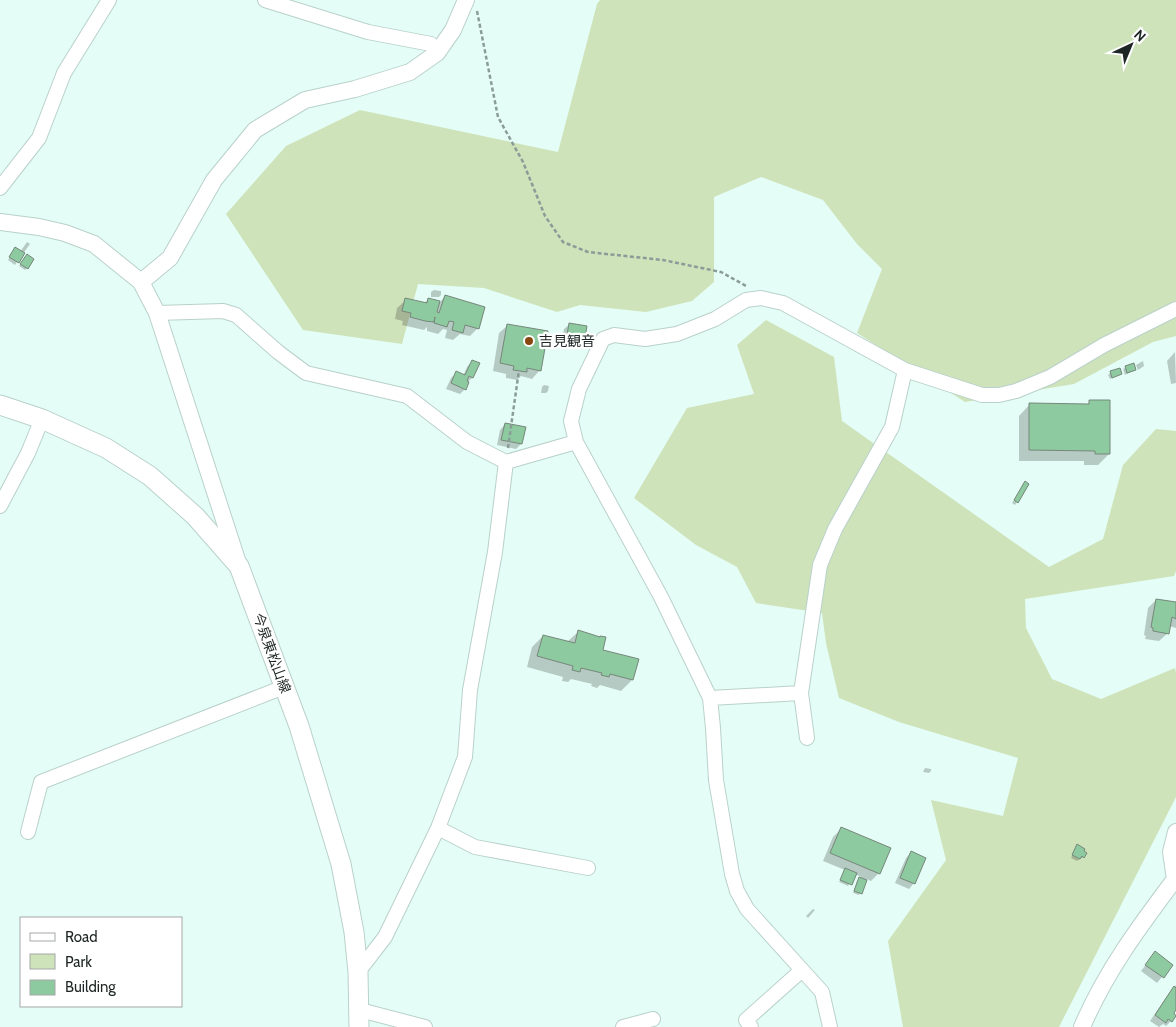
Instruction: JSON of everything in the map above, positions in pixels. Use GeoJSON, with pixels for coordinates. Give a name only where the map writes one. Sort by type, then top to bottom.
{"type":"FeatureCollection","features":[{"type":"Feature","properties":{"kind":"main road","name":"今泉東松山線"},"geometry":{"type":"LineString","coordinates":[[0,405],[42,418],[106,448],[150,476],[195,516],[239,566],[299,726],[341,864],[354,932],[358,972],[359,1018]]}},
{"type":"Feature","properties":{"kind":"street"},"geometry":{"type":"LineString","coordinates":[[0,188],[39,138],[64,73],[109,0]]}},
{"type":"Feature","properties":{"kind":"street"},"geometry":{"type":"LineString","coordinates":[[265,0],[368,32],[431,44],[436,54]]}},
{"type":"Feature","properties":{"kind":"street"},"geometry":{"type":"LineString","coordinates":[[141,282],[170,258],[214,180],[255,130],[305,100],[355,89],[410,72],[436,54],[472,5]]}},
{"type":"Feature","properties":{"kind":"street"},"geometry":{"type":"LineString","coordinates":[[0,222],[65,233],[94,244],[141,282],[156,313],[239,566]]}},
{"type":"Feature","properties":{"kind":"street"},"geometry":{"type":"LineString","coordinates":[[830,1027],[822,992],[747,909],[737,891],[732,874],[716,780],[714,728],[710,698],[661,597],[576,442],[571,421],[579,389],[603,339],[614,335],[645,339],[677,334],[715,319],[746,300],[769,299],[783,303],[905,370],[982,395],[999,396],[1050,377],[1104,345],[1176,310]]}},
{"type":"Feature","properties":{"kind":"street"},"geometry":{"type":"LineString","coordinates":[[156,313],[223,310],[236,315],[278,352],[306,373],[406,396],[467,442],[506,462],[576,442]]}},
{"type":"Feature","properties":{"kind":"street"},"geometry":{"type":"LineString","coordinates":[[807,738],[801,693],[810,620],[820,564],[836,529],[892,427],[905,370]]}},
{"type":"Feature","properties":{"kind":"street"},"geometry":{"type":"LineString","coordinates":[[0,506],[28,453],[42,418]]}},
{"type":"Feature","properties":{"kind":"street"},"geometry":{"type":"LineString","coordinates":[[358,972],[385,937],[438,828],[465,757],[470,690],[495,552],[506,462]]}},
{"type":"Feature","properties":{"kind":"street"},"geometry":{"type":"LineString","coordinates":[[28,832],[41,782],[284,687]]}},
{"type":"Feature","properties":{"kind":"street"},"geometry":{"type":"LineString","coordinates":[[710,698],[801,693]]}},
{"type":"Feature","properties":{"kind":"street"},"geometry":{"type":"LineString","coordinates":[[438,828],[475,847],[588,868]]}},
{"type":"Feature","properties":{"kind":"street"},"geometry":{"type":"LineString","coordinates":[[1082,1027],[1093,1000],[1124,949],[1176,879],[1171,852],[1176,832]]}},
{"type":"Feature","properties":{"kind":"street"},"geometry":{"type":"LineString","coordinates":[[751,1027],[746,1020],[802,970]]}},
{"type":"Feature","properties":{"kind":"street"},"geometry":{"type":"LineString","coordinates":[[359,1018],[425,1027]]}},
{"type":"Feature","properties":{"kind":"street"},"geometry":{"type":"LineString","coordinates":[[623,1027],[653,1019]]}},
{"type":"Feature","properties":{"kind":"path"},"geometry":{"type":"LineString","coordinates":[[472,5],[498,117],[523,162],[546,216],[563,242],[588,252],[663,260],[721,272],[769,299]]}},
{"type":"Feature","properties":{"kind":"path"},"geometry":{"type":"LineString","coordinates":[[510,437],[519,370]]}},
{"type":"Feature","properties":{"kind":"green space"},"geometry":{"type":"Polygon","coordinates":[[[600,0],[1176,0],[1176,336],[1153,342],[1074,384],[965,402],[857,333],[882,269],[857,244],[823,200],[761,177],[714,197],[714,282],[692,301],[646,312],[580,305],[557,312],[484,288],[418,284],[402,344],[303,330],[226,214],[286,146],[360,110],[558,152],[597,4],[600,0]]]}},
{"type":"Feature","properties":{"kind":"green space"},"geometry":{"type":"Polygon","coordinates":[[[766,320],[834,357],[842,421],[1049,567],[1103,539],[1123,465],[1156,429],[1176,431],[1176,571],[1174,576],[1025,599],[1026,628],[1052,679],[1101,699],[1175,668],[1176,673],[1176,797],[1059,1027],[903,1027],[888,941],[946,860],[931,800],[1003,816],[1018,758],[899,722],[839,698],[826,643],[822,613],[756,603],[737,567],[696,545],[634,498],[687,408],[754,394],[737,345],[766,320]]]}},
{"type":"Feature","properties":{"kind":"building"},"geometry":{"type":"Polygon","coordinates":[[[15,247],[25,253],[19,263],[9,257],[15,247]]]}},
{"type":"Feature","properties":{"kind":"building"},"geometry":{"type":"Polygon","coordinates":[[[27,254],[34,259],[28,269],[20,264],[27,254]]]}},
{"type":"Feature","properties":{"kind":"building"},"geometry":{"type":"Polygon","coordinates":[[[445,295],[485,307],[479,329],[465,325],[463,333],[452,330],[454,322],[449,321],[447,327],[434,323],[435,317],[434,322],[425,321],[410,317],[411,313],[402,311],[405,298],[427,303],[428,298],[440,301],[437,312],[439,313],[445,295]]]}},
{"type":"Feature","properties":{"kind":"building"},"geometry":{"type":"Polygon","coordinates":[[[569,323],[587,326],[584,344],[566,341],[569,323]]]}},
{"type":"Feature","properties":{"kind":"building"},"geometry":{"type":"Polygon","coordinates":[[[507,324],[548,331],[541,371],[527,368],[527,372],[513,370],[514,366],[500,363],[507,324]]]}},
{"type":"Feature","properties":{"kind":"building"},"geometry":{"type":"Polygon","coordinates":[[[472,360],[480,363],[473,378],[469,376],[466,390],[451,383],[456,371],[465,375],[472,360]]]}},
{"type":"Feature","properties":{"kind":"building"},"geometry":{"type":"Polygon","coordinates":[[[1134,363],[1136,370],[1127,373],[1125,366],[1134,363]]]}},
{"type":"Feature","properties":{"kind":"building"},"geometry":{"type":"Polygon","coordinates":[[[1120,368],[1122,374],[1112,378],[1110,371],[1120,368]]]}},
{"type":"Feature","properties":{"kind":"building"},"geometry":{"type":"Polygon","coordinates":[[[1089,400],[1110,400],[1110,454],[1095,454],[1095,451],[1029,450],[1029,403],[1089,404],[1089,400]]]}},
{"type":"Feature","properties":{"kind":"building"},"geometry":{"type":"Polygon","coordinates":[[[505,423],[526,427],[522,444],[501,440],[505,423]]]}},
{"type":"Feature","properties":{"kind":"building"},"geometry":{"type":"Polygon","coordinates":[[[1025,481],[1029,484],[1018,503],[1014,500],[1025,481]]]}},
{"type":"Feature","properties":{"kind":"building"},"geometry":{"type":"Polygon","coordinates":[[[1156,599],[1176,602],[1176,619],[1172,617],[1169,634],[1153,631],[1151,627],[1156,599]]]}},
{"type":"Feature","properties":{"kind":"building"},"geometry":{"type":"Polygon","coordinates":[[[578,630],[606,637],[603,650],[639,659],[633,680],[610,674],[609,677],[601,675],[602,673],[581,668],[580,672],[572,670],[573,666],[537,656],[543,635],[575,643],[578,630]]]}},
{"type":"Feature","properties":{"kind":"building"},"geometry":{"type":"Polygon","coordinates":[[[841,827],[891,848],[880,874],[830,853],[841,827]]]}},
{"type":"Feature","properties":{"kind":"building"},"geometry":{"type":"Polygon","coordinates":[[[1077,844],[1085,849],[1084,851],[1087,853],[1084,858],[1082,856],[1080,859],[1072,855],[1077,844]]]}},
{"type":"Feature","properties":{"kind":"building"},"geometry":{"type":"Polygon","coordinates":[[[911,851],[926,858],[915,884],[900,878],[911,851]]]}},
{"type":"Feature","properties":{"kind":"building"},"geometry":{"type":"Polygon","coordinates":[[[845,868],[857,873],[852,885],[840,880],[845,868]]]}},
{"type":"Feature","properties":{"kind":"building"},"geometry":{"type":"Polygon","coordinates":[[[859,877],[867,880],[862,894],[854,891],[859,877]]]}},
{"type":"Feature","properties":{"kind":"building"},"geometry":{"type":"Polygon","coordinates":[[[1155,951],[1173,965],[1164,978],[1145,965],[1155,951]]]}},
{"type":"Feature","properties":{"kind":"building"},"geometry":{"type":"Polygon","coordinates":[[[1174,986],[1176,988],[1176,1010],[1174,1013],[1176,1016],[1172,1022],[1168,1019],[1166,1023],[1155,1015],[1174,986]]]}},
{"type":"Feature","properties":{"kind":"place","name":"吉見観音"},"geometry":{"type":"Point","coordinates":[529,341]}}]}
